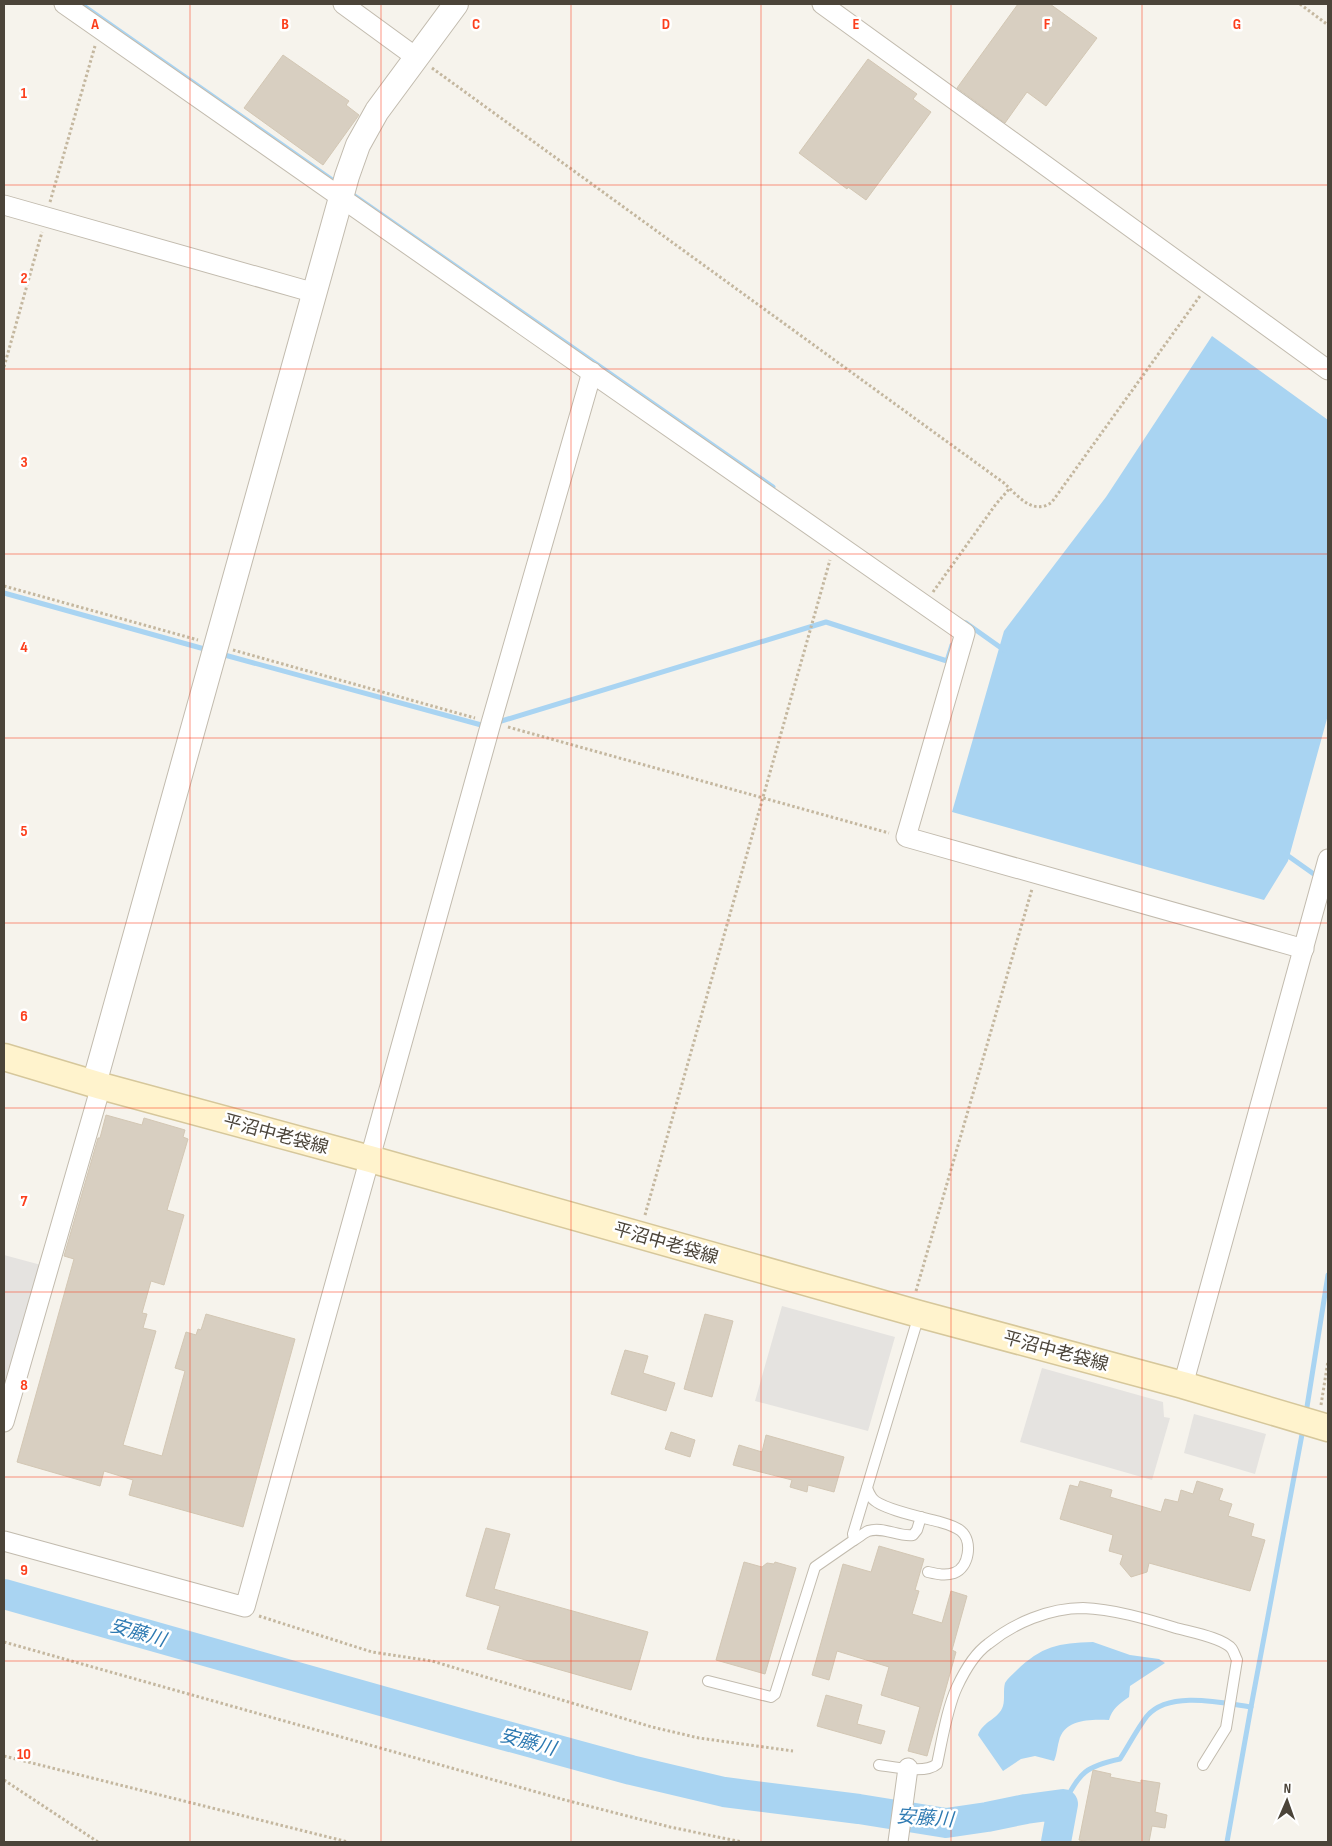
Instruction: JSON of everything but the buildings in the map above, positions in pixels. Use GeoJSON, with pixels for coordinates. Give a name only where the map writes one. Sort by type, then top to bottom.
{"type":"FeatureCollection","features":[{"type":"Feature","properties":{"kind":"main road","name":"平沼中老袋線"},"geometry":{"type":"LineString","coordinates":[[4,1057],[97,1085],[370,1159],[914,1313],[1183,1385],[1323,1427]]}},
{"type":"Feature","properties":{"kind":"street"},"geometry":{"type":"LineString","coordinates":[[64,4],[341,200],[592,372],[965,633],[906,837],[1304,949]]}},
{"type":"Feature","properties":{"kind":"street"},"geometry":{"type":"LineString","coordinates":[[343,4],[417,58]]}},
{"type":"Feature","properties":{"kind":"street"},"geometry":{"type":"LineString","coordinates":[[4,1422],[216,645],[358,145],[377,111],[456,4]]}},
{"type":"Feature","properties":{"kind":"street"},"geometry":{"type":"LineString","coordinates":[[822,4],[1328,370]]}},
{"type":"Feature","properties":{"kind":"street"},"geometry":{"type":"LineString","coordinates":[[4,205],[315,293]]}},
{"type":"Feature","properties":{"kind":"street"},"geometry":{"type":"LineString","coordinates":[[4,1541],[245,1607],[491,723],[592,372]]}},
{"type":"Feature","properties":{"kind":"street"},"geometry":{"type":"LineString","coordinates":[[1183,1385],[1304,949],[1324,894],[1328,860]]}},
{"type":"Feature","properties":{"kind":"street"},"geometry":{"type":"LineString","coordinates":[[898,1842],[908,1768]]}},
{"type":"Feature","properties":{"kind":"lane"},"geometry":{"type":"LineString","coordinates":[[854,1540],[853,1534],[914,1313]]}},
{"type":"Feature","properties":{"kind":"lane"},"geometry":{"type":"LineString","coordinates":[[867,1488],[872,1499],[886,1507],[962,1531],[967,1540],[968,1550],[964,1564],[957,1573],[940,1575],[928,1572]]}},
{"type":"Feature","properties":{"kind":"lane"},"geometry":{"type":"LineString","coordinates":[[708,1680],[771,1697],[775,1694],[815,1567],[869,1531],[879,1530],[906,1536],[913,1535],[917,1530],[921,1517]]}},
{"type":"Feature","properties":{"kind":"lane"},"geometry":{"type":"LineString","coordinates":[[879,1765],[932,1768],[937,1764],[944,1729],[956,1689],[968,1666],[986,1644],[1016,1626],[1049,1612],[1082,1608],[1114,1612],[1166,1625],[1225,1643],[1233,1650],[1237,1660],[1226,1728],[1203,1765]]}},
{"type":"Feature","properties":{"kind":"path"},"geometry":{"type":"LineString","coordinates":[[1300,4],[1328,24]]}},
{"type":"Feature","properties":{"kind":"path"},"geometry":{"type":"LineString","coordinates":[[4,367],[100,29]]}},
{"type":"Feature","properties":{"kind":"path"},"geometry":{"type":"LineString","coordinates":[[417,58],[1010,488],[1029,504],[1038,508],[1044,508],[1052,502],[1209,284]]}},
{"type":"Feature","properties":{"kind":"path"},"geometry":{"type":"LineString","coordinates":[[924,604],[996,504],[1010,488]]}},
{"type":"Feature","properties":{"kind":"path"},"geometry":{"type":"LineString","coordinates":[[639,1235],[835,543]]}},
{"type":"Feature","properties":{"kind":"path"},"geometry":{"type":"LineString","coordinates":[[4,586],[763,799],[906,837]]}},
{"type":"Feature","properties":{"kind":"path"},"geometry":{"type":"LineString","coordinates":[[914,1313],[1036,874]]}},
{"type":"Feature","properties":{"kind":"path"},"geometry":{"type":"LineString","coordinates":[[1323,1427],[1328,1361]]}},
{"type":"Feature","properties":{"kind":"path"},"geometry":{"type":"LineString","coordinates":[[245,1607],[256,1615],[372,1652],[432,1661],[652,1727],[699,1738],[793,1752]]}},
{"type":"Feature","properties":{"kind":"path"},"geometry":{"type":"LineString","coordinates":[[4,1642],[536,1792],[670,1827],[742,1842]]}},
{"type":"Feature","properties":{"kind":"path"},"geometry":{"type":"LineString","coordinates":[[4,1756],[348,1842]]}},
{"type":"Feature","properties":{"kind":"path"},"geometry":{"type":"LineString","coordinates":[[4,1780],[98,1842]]}},
{"type":"Feature","properties":{"kind":"shaded area"},"geometry":{"type":"Polygon","coordinates":[[[4,1255],[41,1265],[4,1395],[4,1255]]]}},
{"type":"Feature","properties":{"kind":"shaded area"},"geometry":{"type":"Polygon","coordinates":[[[782,1306],[895,1337],[868,1431],[755,1401],[782,1306]]]}},
{"type":"Feature","properties":{"kind":"shaded area"},"geometry":{"type":"Polygon","coordinates":[[[1042,1368],[1163,1402],[1164,1417],[1170,1418],[1152,1480],[1020,1442],[1042,1368]]]}},
{"type":"Feature","properties":{"kind":"shaded area"},"geometry":{"type":"Polygon","coordinates":[[[1194,1414],[1266,1434],[1255,1474],[1184,1453],[1194,1414]]]}},
{"type":"Feature","properties":{"kind":"water"},"geometry":{"type":"Polygon","coordinates":[[[1212,336],[1328,420],[1328,715],[1288,861],[1264,900],[952,812],[1004,631],[1106,497],[1212,336]]]}},
{"type":"Feature","properties":{"kind":"water"},"geometry":{"type":"Polygon","coordinates":[[[1093,1642],[1130,1655],[1159,1659],[1165,1663],[1130,1686],[1129,1697],[1116,1707],[1109,1720],[1087,1720],[1072,1724],[1066,1728],[1059,1741],[1054,1761],[1035,1756],[1021,1759],[1003,1771],[978,1735],[983,1726],[1001,1710],[1004,1703],[1004,1686],[1006,1682],[1025,1663],[1043,1651],[1070,1643],[1093,1642]]]}},
{"type":"Feature","properties":{"kind":"waterway"},"geometry":{"type":"LineString","coordinates":[[81,4],[338,184]]}},
{"type":"Feature","properties":{"kind":"waterway"},"geometry":{"type":"LineString","coordinates":[[349,192],[773,487]]}},
{"type":"Feature","properties":{"kind":"waterway"},"geometry":{"type":"LineString","coordinates":[[4,593],[208,650]]}},
{"type":"Feature","properties":{"kind":"waterway"},"geometry":{"type":"LineString","coordinates":[[495,723],[826,622],[947,661],[952,645]]}},
{"type":"Feature","properties":{"kind":"waterway"},"geometry":{"type":"LineString","coordinates":[[966,623],[1004,650]]}},
{"type":"Feature","properties":{"kind":"waterway"},"geometry":{"type":"LineString","coordinates":[[221,654],[485,726]]}},
{"type":"Feature","properties":{"kind":"waterway"},"geometry":{"type":"LineString","coordinates":[[1284,853],[1318,877]]}},
{"type":"Feature","properties":{"kind":"waterway"},"geometry":{"type":"LineString","coordinates":[[1306,1413],[1328,1275]]}},
{"type":"Feature","properties":{"kind":"waterway"},"geometry":{"type":"LineString","coordinates":[[1063,1804],[1074,1785],[1084,1773],[1098,1765],[1120,1759],[1143,1721],[1157,1708],[1169,1703],[1197,1700],[1251,1707],[1303,1429]]}},
{"type":"Feature","properties":{"kind":"waterway","name":"安藤川"},"geometry":{"type":"LineString","coordinates":[[4,1594],[463,1724],[631,1770],[724,1792],[859,1809],[946,1823],[1063,1804],[1056,1842]]}},
{"type":"Feature","properties":{"kind":"waterway"},"geometry":{"type":"LineString","coordinates":[[1227,1842],[1251,1707]]}}]}
